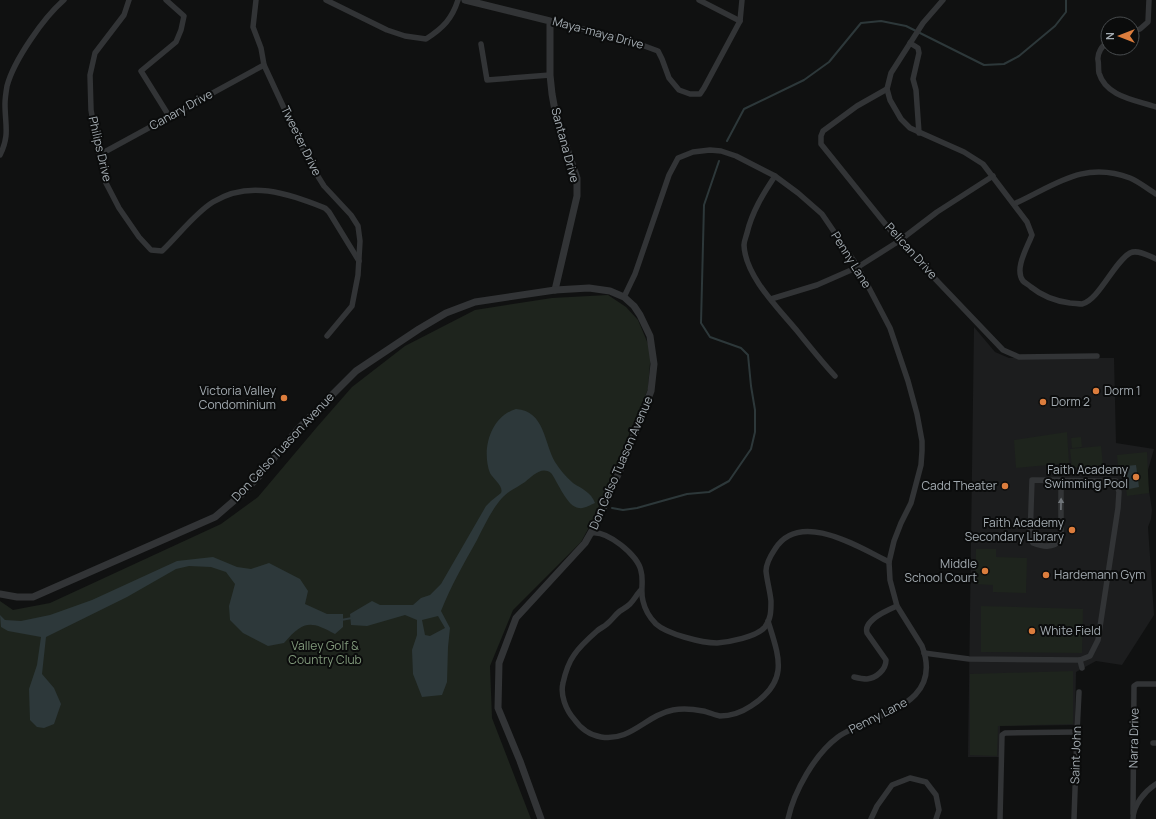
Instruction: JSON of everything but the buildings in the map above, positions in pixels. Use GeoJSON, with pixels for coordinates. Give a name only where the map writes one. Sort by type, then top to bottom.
{"type":"FeatureCollection","features":[{"type":"Feature","properties":{"kind":"street"},"geometry":{"type":"LineString","coordinates":[[0,155],[7,136],[5,104],[7,86],[14,69],[48,16],[64,0]]}},
{"type":"Feature","properties":{"kind":"street","name":"Philips Drive"},"geometry":{"type":"LineString","coordinates":[[129,0],[124,16],[95,53],[90,75],[91,110],[99,155],[106,182],[119,208],[139,237],[151,250],[162,251],[195,217],[213,202],[240,190],[267,190],[294,196],[325,208],[329,212],[359,261]]}},
{"type":"Feature","properties":{"kind":"street"},"geometry":{"type":"LineString","coordinates":[[166,0],[184,16],[182,30],[176,42],[141,71],[169,116]]}},
{"type":"Feature","properties":{"kind":"street","name":"Tweeter Drive"},"geometry":{"type":"LineString","coordinates":[[256,0],[253,27],[261,48],[264,65],[309,162],[324,186],[351,215],[358,226],[360,241],[358,275],[352,306],[327,336]]}},
{"type":"Feature","properties":{"kind":"street"},"geometry":{"type":"LineString","coordinates":[[326,0],[387,30],[405,36],[426,39],[440,30],[455,12],[458,0]]}},
{"type":"Feature","properties":{"kind":"street","name":"Maya-maya Drive"},"geometry":{"type":"LineString","coordinates":[[465,0],[631,41],[658,50],[669,78],[679,90],[690,94],[700,94],[704,88],[740,21],[742,0]]}},
{"type":"Feature","properties":{"kind":"street"},"geometry":{"type":"LineString","coordinates":[[699,0],[740,21]]}},
{"type":"Feature","properties":{"kind":"street"},"geometry":{"type":"LineString","coordinates":[[943,0],[922,23],[891,73],[887,89],[890,100],[901,119],[910,128],[964,152],[983,164],[1014,204],[1027,222],[1032,235],[1019,272],[1023,281],[1041,295],[1064,302],[1082,304],[1091,299],[1100,290],[1114,269],[1131,253],[1140,252],[1156,259]]}},
{"type":"Feature","properties":{"kind":"street"},"geometry":{"type":"LineString","coordinates":[[1140,29],[1148,22],[1149,0]]}},
{"type":"Feature","properties":{"kind":"street","name":"Santana Drive"},"geometry":{"type":"LineString","coordinates":[[550,21],[550,75],[552,94],[556,116],[577,178],[577,196],[555,290]]}},
{"type":"Feature","properties":{"kind":"street"},"geometry":{"type":"LineString","coordinates":[[910,42],[918,48],[919,53],[913,78],[916,90],[919,133]]}},
{"type":"Feature","properties":{"kind":"street"},"geometry":{"type":"LineString","coordinates":[[481,44],[487,80],[550,75]]}},
{"type":"Feature","properties":{"kind":"street"},"geometry":{"type":"LineString","coordinates":[[1100,53],[1098,56],[1100,74],[1109,88],[1123,97],[1156,107]]}},
{"type":"Feature","properties":{"kind":"street","name":"Canary Drive"},"geometry":{"type":"LineString","coordinates":[[99,155],[264,65]]}},
{"type":"Feature","properties":{"kind":"street","name":"Pelican Drive"},"geometry":{"type":"LineString","coordinates":[[887,89],[857,106],[823,131],[820,136],[821,144],[899,241],[1003,350],[1019,357],[1097,356]]}},
{"type":"Feature","properties":{"kind":"street","name":"Penny Lane"},"geometry":{"type":"LineString","coordinates":[[624,297],[635,274],[669,175],[678,158],[693,152],[710,150],[721,151],[736,156],[776,176],[822,214],[858,267],[890,328],[908,381],[917,414],[922,441],[921,465],[911,503],[894,541],[889,562],[890,580],[897,606],[901,615],[922,646],[924,653],[926,672],[923,683],[914,698],[904,705],[854,728],[837,738],[820,755],[803,780],[790,809],[788,819]]}},
{"type":"Feature","properties":{"kind":"street"},"geometry":{"type":"LineString","coordinates":[[1014,204],[1061,179],[1090,172],[1111,172],[1130,178],[1156,194]]}},
{"type":"Feature","properties":{"kind":"street"},"geometry":{"type":"LineString","coordinates":[[776,176],[761,198],[749,224],[744,244],[749,266],[762,288],[821,362],[835,376]]}},
{"type":"Feature","properties":{"kind":"street"},"geometry":{"type":"LineString","coordinates":[[771,299],[817,285],[858,267],[899,241],[937,212],[993,176]]}},
{"type":"Feature","properties":{"kind":"street","name":"Don Celso Tuason Avenue"},"geometry":{"type":"LineString","coordinates":[[0,594],[17,597],[33,597],[215,517],[243,494],[298,429],[331,394],[356,371],[377,356],[446,313],[475,302],[555,290],[589,288],[610,291],[624,297],[634,306],[640,314],[650,336],[654,364],[651,391],[624,461],[591,533],[585,543],[516,618],[499,663],[498,708],[520,761],[541,819]]}},
{"type":"Feature","properties":{"kind":"street"},"geometry":{"type":"LineString","coordinates":[[924,653],[970,658],[1080,660],[1090,656],[1098,640],[1118,508],[1119,492],[1116,481],[1061,480],[1032,480],[1030,538],[1033,543],[1040,546],[1053,546],[1061,539],[1061,480]]}},
{"type":"Feature","properties":{"kind":"street"},"geometry":{"type":"LineString","coordinates":[[591,533],[597,532],[620,543],[628,550],[637,562],[641,570],[641,590],[645,608],[657,625],[666,630],[698,640],[715,643],[732,641],[751,635],[764,628],[771,614],[771,600],[766,570],[770,556],[777,545],[785,537],[798,531],[818,532],[854,544],[889,562]]}},
{"type":"Feature","properties":{"kind":"street"},"geometry":{"type":"LineString","coordinates":[[641,590],[631,604],[619,612],[607,625],[598,630],[573,656],[562,684],[566,708],[578,726],[588,733],[598,737],[610,739],[621,736],[672,710],[687,709],[720,716],[735,715],[759,701],[771,690],[776,680],[779,664],[778,651],[768,621]]}},
{"type":"Feature","properties":{"kind":"street"},"geometry":{"type":"LineString","coordinates":[[854,677],[866,679],[875,677],[884,669],[886,660],[866,630],[867,626],[875,618],[897,606]]}},
{"type":"Feature","properties":{"kind":"street"},"geometry":{"type":"LineString","coordinates":[[1080,660],[1082,668]]}},
{"type":"Feature","properties":{"kind":"street","name":"Narra Drive"},"geometry":{"type":"LineString","coordinates":[[1133,816],[1134,686],[1137,684],[1156,684]]}},
{"type":"Feature","properties":{"kind":"street","name":"Saint John"},"geometry":{"type":"LineString","coordinates":[[1074,819],[1079,692]]}},
{"type":"Feature","properties":{"kind":"street"},"geometry":{"type":"LineString","coordinates":[[1000,819],[1002,735],[1005,733],[1077,732]]}},
{"type":"Feature","properties":{"kind":"street"},"geometry":{"type":"LineString","coordinates":[[871,819],[877,806],[892,785],[910,778],[926,782],[936,795],[939,810],[936,819]]}},
{"type":"Feature","properties":{"kind":"street"},"geometry":{"type":"LineString","coordinates":[[1133,816],[1140,800],[1150,788],[1156,784]]}},
{"type":"Feature","properties":{"kind":"shaded area"},"geometry":{"type":"Polygon","coordinates":[[[974,327],[995,352],[1009,358],[1114,358],[1116,443],[1154,449],[1148,470],[1148,484],[1152,510],[1148,527],[1154,615],[1122,665],[1096,661],[1076,672],[1075,725],[1000,726],[1000,757],[968,757],[974,327]]]}},
{"type":"Feature","properties":{"kind":"shaded area"},"geometry":{"type":"Polygon","coordinates":[[[516,409],[526,411],[533,415],[542,429],[551,454],[559,468],[573,483],[589,493],[595,503],[583,508],[575,507],[567,499],[551,473],[547,471],[540,471],[502,498],[485,523],[453,584],[441,611],[450,628],[447,682],[442,695],[422,697],[413,674],[412,650],[417,635],[417,620],[405,615],[367,626],[351,625],[350,614],[372,601],[380,605],[413,605],[421,598],[430,595],[441,584],[486,506],[501,493],[502,490],[500,485],[490,473],[487,454],[490,435],[494,426],[507,413],[516,409]],[[438,616],[422,620],[425,635],[430,636],[445,628],[438,616]]]}},
{"type":"Feature","properties":{"kind":"shaded area"},"geometry":{"type":"Polygon","coordinates":[[[1136,465],[1139,487],[1129,489],[1126,466],[1136,465]]]}},
{"type":"Feature","properties":{"kind":"shaded area"},"geometry":{"type":"Polygon","coordinates":[[[213,557],[237,567],[251,569],[269,563],[300,579],[308,591],[305,604],[327,614],[343,614],[343,627],[335,634],[319,626],[307,625],[296,630],[284,643],[268,646],[243,633],[230,620],[229,606],[235,584],[226,572],[211,567],[189,566],[176,569],[127,597],[46,637],[42,674],[54,688],[61,704],[54,724],[44,728],[37,727],[30,720],[29,689],[37,665],[41,637],[8,631],[1,627],[0,615],[5,620],[21,621],[50,615],[92,600],[177,561],[213,557]]]}},
{"type":"Feature","properties":{"kind":"green space","name":"Valley Golf & Country Club"},"geometry":{"type":"Polygon","coordinates":[[[608,295],[626,307],[638,320],[651,351],[648,389],[594,518],[581,542],[513,610],[490,666],[492,718],[531,819],[0,819],[0,601],[13,610],[50,603],[221,524],[258,497],[352,387],[405,346],[475,310],[552,298],[608,295]]]}},
{"type":"Feature","properties":{"kind":"green space"},"geometry":{"type":"Polygon","coordinates":[[[1067,432],[1069,463],[1016,468],[1014,440],[1067,432]]]}},
{"type":"Feature","properties":{"kind":"green space"},"geometry":{"type":"Polygon","coordinates":[[[1081,437],[1082,447],[1072,448],[1071,438],[1081,437]]]}},
{"type":"Feature","properties":{"kind":"green space"},"geometry":{"type":"Polygon","coordinates":[[[1101,446],[1103,465],[1072,468],[1070,449],[1101,446]]]}},
{"type":"Feature","properties":{"kind":"green space","name":"Faith Academy Swimming Pool"},"geometry":{"type":"Polygon","coordinates":[[[1147,452],[1149,493],[1127,496],[1123,466],[1118,467],[1117,455],[1147,452]]]}},
{"type":"Feature","properties":{"kind":"green space"},"geometry":{"type":"Polygon","coordinates":[[[976,549],[996,549],[996,557],[1027,558],[1026,593],[993,592],[993,585],[975,584],[976,549]]]}},
{"type":"Feature","properties":{"kind":"green space","name":"White Field"},"geometry":{"type":"Polygon","coordinates":[[[981,606],[1083,609],[1082,653],[981,652],[981,606]]]}},
{"type":"Feature","properties":{"kind":"green space"},"geometry":{"type":"Polygon","coordinates":[[[1073,671],[1073,724],[998,726],[997,756],[970,755],[970,674],[1073,671]]]}},
{"type":"Feature","properties":{"kind":"waterway"},"geometry":{"type":"LineString","coordinates":[[727,141],[744,109],[804,80],[829,62],[861,23],[881,21],[906,26],[984,65],[1004,64],[1019,56],[1055,26],[1066,12],[1066,0]]}},
{"type":"Feature","properties":{"kind":"waterway"},"geometry":{"type":"LineString","coordinates":[[612,508],[623,510],[637,508],[687,494],[709,492],[729,481],[751,449],[755,432],[755,410],[748,355],[741,348],[710,337],[701,323],[704,205],[719,161]]}},
{"type":"Feature","properties":{"kind":"waterway"},"geometry":{"type":"LineString","coordinates":[[341,620],[352,618]]}},
{"type":"Feature","properties":{"kind":"place","name":"Dorm 1"},"geometry":{"type":"Point","coordinates":[1096,391]}},
{"type":"Feature","properties":{"kind":"place","name":"Victoria Valley Condominium"},"geometry":{"type":"Point","coordinates":[284,398]}},
{"type":"Feature","properties":{"kind":"place","name":"Dorm 2"},"geometry":{"type":"Point","coordinates":[1043,402]}},
{"type":"Feature","properties":{"kind":"place","name":"Faith Academy Swimming Pool"},"geometry":{"type":"Point","coordinates":[1136,477]}},
{"type":"Feature","properties":{"kind":"place","name":"Cadd Theater"},"geometry":{"type":"Point","coordinates":[1005,486]}},
{"type":"Feature","properties":{"kind":"place","name":"Faith Academy Secondary Library"},"geometry":{"type":"Point","coordinates":[1072,530]}},
{"type":"Feature","properties":{"kind":"place","name":"Middle School Court"},"geometry":{"type":"Point","coordinates":[985,571]}},
{"type":"Feature","properties":{"kind":"place","name":"Hardemann Gym"},"geometry":{"type":"Point","coordinates":[1046,575]}},
{"type":"Feature","properties":{"kind":"place","name":"White Field"},"geometry":{"type":"Point","coordinates":[1032,631]}}]}
